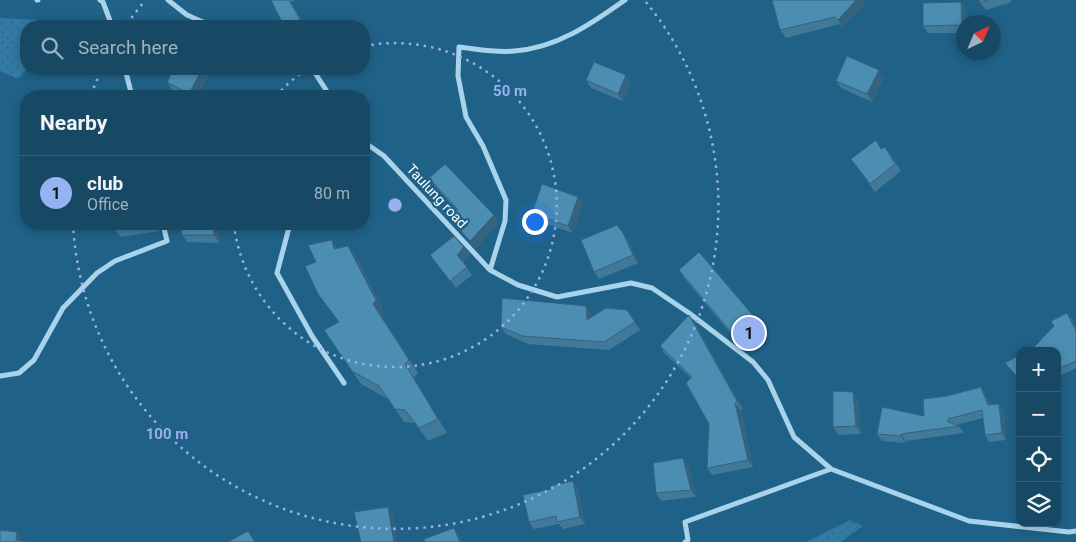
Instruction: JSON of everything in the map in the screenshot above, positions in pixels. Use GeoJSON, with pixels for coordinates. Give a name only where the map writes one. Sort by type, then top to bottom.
{"type":"FeatureCollection","features":[{"type":"Feature","properties":{"kind":"street"},"geometry":{"type":"LineString","coordinates":[[100,0],[103,2],[110,20]]}},
{"type":"Feature","properties":{"kind":"street"},"geometry":{"type":"LineString","coordinates":[[168,0],[187,15],[198,20]]}},
{"type":"Feature","properties":{"kind":"street"},"geometry":{"type":"LineString","coordinates":[[490,270],[506,221],[506,200],[483,146],[466,117],[458,76],[460,47],[514,52],[560,41],[589,26],[626,0]]}},
{"type":"Feature","properties":{"kind":"street"},"geometry":{"type":"LineString","coordinates":[[127,75],[130,90]]}},
{"type":"Feature","properties":{"kind":"street"},"geometry":{"type":"LineString","coordinates":[[316,75],[326,90]]}},
{"type":"Feature","properties":{"kind":"street","name":"Taulung road"},"geometry":{"type":"LineString","coordinates":[[370,146],[384,156],[490,270],[518,285],[557,297],[631,282],[652,288],[753,362],[768,380],[794,437],[831,469]]}},
{"type":"Feature","properties":{"kind":"street"},"geometry":{"type":"LineString","coordinates":[[0,376],[19,372],[34,360],[63,308],[97,274],[116,261],[167,241],[164,230]]}},
{"type":"Feature","properties":{"kind":"street"},"geometry":{"type":"LineString","coordinates":[[288,230],[277,273],[312,336],[344,383]]}},
{"type":"Feature","properties":{"kind":"street"},"geometry":{"type":"LineString","coordinates":[[686,541],[685,522],[831,469],[969,521],[1069,532],[1076,531]]}},
{"type":"Feature","properties":{"kind":"shaded area"},"geometry":{"type":"Polygon","coordinates":[[[0,18],[39,20],[20,20],[20,75],[22,75],[18,79],[0,71],[0,18]]]}},
{"type":"Feature","properties":{"kind":"shaded area"},"geometry":{"type":"Polygon","coordinates":[[[850,520],[863,526],[841,542],[806,542],[850,520]]]}},
{"type":"Feature","properties":{"kind":"building"},"geometry":{"type":"Polygon","coordinates":[[[271,0],[289,0],[300,20],[281,20],[271,0]]]}},
{"type":"Feature","properties":{"kind":"building"},"geometry":{"type":"Polygon","coordinates":[[[772,0],[856,0],[838,20],[835,17],[780,30],[772,0]]]}},
{"type":"Feature","properties":{"kind":"building"},"geometry":{"type":"Polygon","coordinates":[[[961,2],[962,15],[956,15],[956,25],[923,26],[923,3],[961,2]]]}},
{"type":"Feature","properties":{"kind":"building"},"geometry":{"type":"Polygon","coordinates":[[[847,56],[879,70],[867,94],[836,81],[847,56]]]}},
{"type":"Feature","properties":{"kind":"building"},"geometry":{"type":"Polygon","coordinates":[[[594,62],[626,75],[618,94],[586,80],[594,62]]]}},
{"type":"Feature","properties":{"kind":"building"},"geometry":{"type":"Polygon","coordinates":[[[171,75],[199,75],[191,90],[182,90],[167,82],[171,75]]]}},
{"type":"Feature","properties":{"kind":"building"},"geometry":{"type":"Polygon","coordinates":[[[876,140],[881,149],[885,147],[895,164],[870,184],[851,159],[876,140]]]}},
{"type":"Feature","properties":{"kind":"building"},"geometry":{"type":"Polygon","coordinates":[[[445,164],[494,215],[470,241],[461,231],[468,225],[455,213],[458,210],[429,178],[445,164]]]}},
{"type":"Feature","properties":{"kind":"building"},"geometry":{"type":"Polygon","coordinates":[[[542,184],[578,197],[568,226],[532,213],[542,184]]]}},
{"type":"Feature","properties":{"kind":"building"},"geometry":{"type":"Polygon","coordinates":[[[617,225],[623,233],[633,255],[594,272],[581,240],[617,225]]]}},
{"type":"Feature","properties":{"kind":"building"},"geometry":{"type":"Polygon","coordinates":[[[182,230],[214,230],[214,235],[182,235],[182,230]]]}},
{"type":"Feature","properties":{"kind":"building"},"geometry":{"type":"Polygon","coordinates":[[[454,236],[464,247],[457,255],[467,267],[450,281],[430,255],[454,236]]]}},
{"type":"Feature","properties":{"kind":"building"},"geometry":{"type":"Polygon","coordinates":[[[332,240],[334,249],[348,246],[376,300],[373,304],[409,360],[405,364],[438,419],[419,428],[405,410],[395,409],[379,386],[352,371],[324,330],[339,322],[318,294],[305,266],[316,262],[308,245],[332,240]]]}},
{"type":"Feature","properties":{"kind":"building"},"geometry":{"type":"Polygon","coordinates":[[[699,252],[762,326],[740,343],[679,270],[699,252]]]}},
{"type":"Feature","properties":{"kind":"building"},"geometry":{"type":"Polygon","coordinates":[[[502,298],[586,306],[587,320],[606,308],[627,310],[635,322],[604,342],[522,336],[501,327],[502,298]]]}},
{"type":"Feature","properties":{"kind":"building"},"geometry":{"type":"Polygon","coordinates":[[[1067,313],[1076,331],[1076,361],[1061,367],[1061,347],[1034,347],[1054,326],[1051,321],[1067,313]]]}},
{"type":"Feature","properties":{"kind":"building"},"geometry":{"type":"Polygon","coordinates":[[[689,315],[737,401],[735,403],[748,460],[707,468],[709,424],[686,383],[692,377],[660,346],[689,315]]]}},
{"type":"Feature","properties":{"kind":"building"},"geometry":{"type":"Polygon","coordinates":[[[1016,357],[1016,375],[1005,363],[1016,357]]]}},
{"type":"Feature","properties":{"kind":"building"},"geometry":{"type":"Polygon","coordinates":[[[981,387],[988,405],[999,404],[1002,433],[985,435],[982,410],[948,419],[948,422],[959,426],[901,434],[901,436],[877,434],[882,407],[924,416],[923,399],[947,396],[981,387]]]}},
{"type":"Feature","properties":{"kind":"building"},"geometry":{"type":"Polygon","coordinates":[[[833,391],[853,392],[856,426],[833,427],[833,391]]]}},
{"type":"Feature","properties":{"kind":"building"},"geometry":{"type":"Polygon","coordinates":[[[683,458],[691,490],[656,493],[653,463],[683,458]]]}},
{"type":"Feature","properties":{"kind":"building"},"geometry":{"type":"Polygon","coordinates":[[[573,481],[580,517],[557,522],[556,516],[529,522],[523,495],[551,489],[550,486],[573,481]]]}},
{"type":"Feature","properties":{"kind":"building"},"geometry":{"type":"Polygon","coordinates":[[[388,507],[394,542],[361,542],[354,512],[388,507]]]}},
{"type":"Feature","properties":{"kind":"building"},"geometry":{"type":"Polygon","coordinates":[[[454,528],[460,542],[425,542],[424,539],[454,528]]]}},
{"type":"Feature","properties":{"kind":"building"},"geometry":{"type":"Polygon","coordinates":[[[0,530],[17,532],[16,540],[29,542],[0,542],[0,530]]]}},
{"type":"Feature","properties":{"kind":"building"},"geometry":{"type":"Polygon","coordinates":[[[248,531],[255,542],[228,542],[248,531]]]}},
{"type":"Feature","properties":{"kind":"place","name":"club"},"geometry":{"type":"Point","coordinates":[749,333]}}]}
